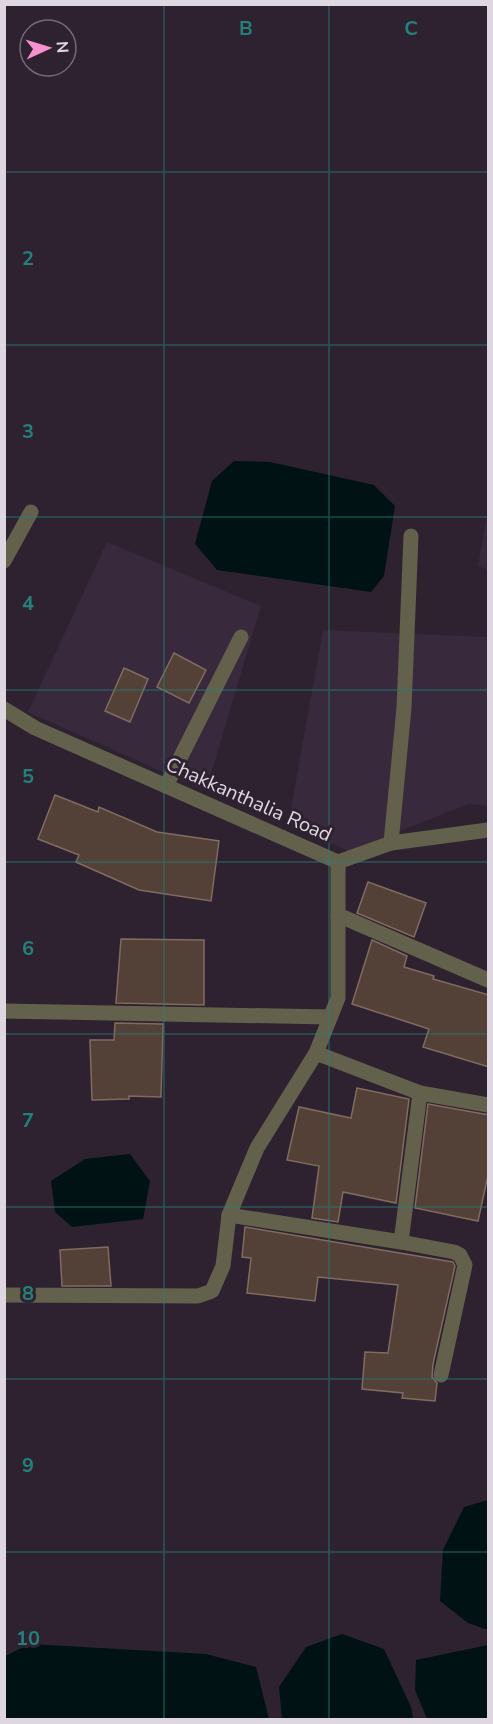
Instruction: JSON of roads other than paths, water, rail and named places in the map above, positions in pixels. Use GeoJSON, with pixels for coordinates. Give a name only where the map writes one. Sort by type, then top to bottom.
{"type":"FeatureCollection","features":[{"type":"Feature","properties":{"kind":"street"},"geometry":{"type":"LineString","coordinates":[[4,561],[31,512]]}},
{"type":"Feature","properties":{"kind":"street"},"geometry":{"type":"LineString","coordinates":[[391,843],[404,708],[411,536]]}},
{"type":"Feature","properties":{"kind":"street"},"geometry":{"type":"LineString","coordinates":[[166,786],[241,637]]}},
{"type":"Feature","properties":{"kind":"street","name":"Chakkanthalia Road"},"geometry":{"type":"LineString","coordinates":[[4,709],[36,728],[339,862],[391,843],[489,830]]}},
{"type":"Feature","properties":{"kind":"street"},"geometry":{"type":"LineString","coordinates":[[4,1295],[198,1296],[212,1291],[224,1266],[229,1215],[257,1148],[316,1053],[338,998],[339,862]]}},
{"type":"Feature","properties":{"kind":"street"},"geometry":{"type":"LineString","coordinates":[[338,915],[489,980]]}},
{"type":"Feature","properties":{"kind":"street"},"geometry":{"type":"LineString","coordinates":[[4,1011],[330,1017]]}},
{"type":"Feature","properties":{"kind":"street"},"geometry":{"type":"LineString","coordinates":[[316,1053],[420,1093],[489,1105]]}},
{"type":"Feature","properties":{"kind":"street"},"geometry":{"type":"LineString","coordinates":[[400,1242],[420,1093]]}},
{"type":"Feature","properties":{"kind":"street"},"geometry":{"type":"LineString","coordinates":[[229,1215],[454,1252],[464,1259],[464,1274],[441,1375]]}}]}
